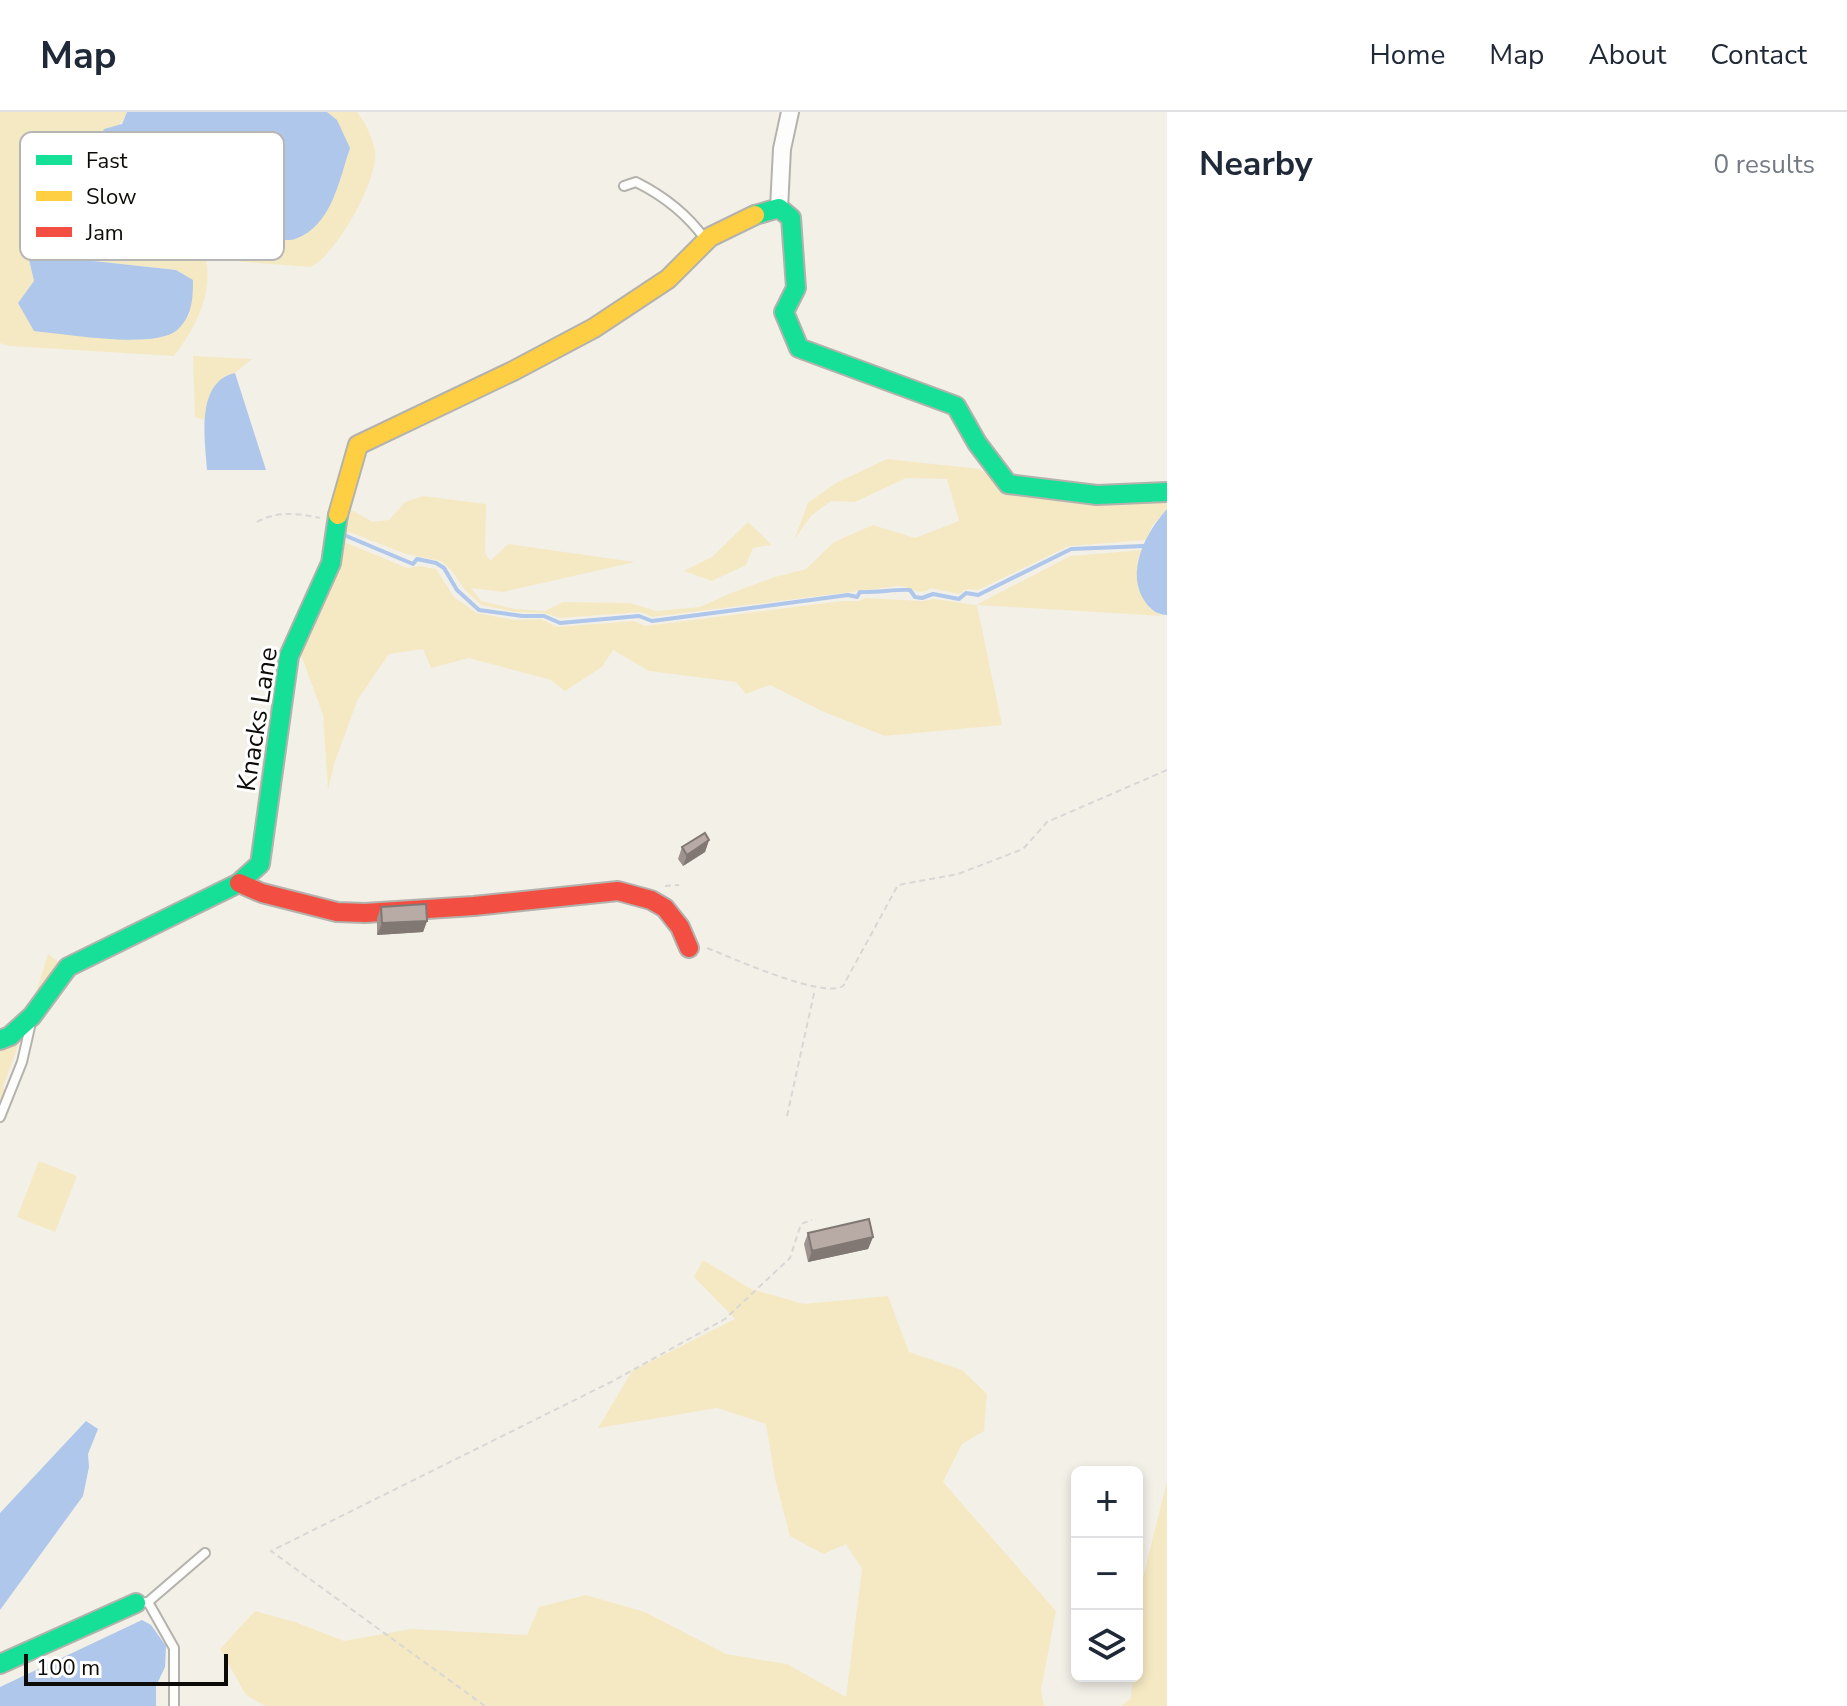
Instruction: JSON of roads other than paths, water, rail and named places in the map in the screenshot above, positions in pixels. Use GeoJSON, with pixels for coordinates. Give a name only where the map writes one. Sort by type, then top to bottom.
{"type":"FeatureCollection","features":[{"type":"Feature","properties":{"kind":"street"},"geometry":{"type":"LineString","coordinates":[[790,112],[782,149],[779,208],[791,218],[796,288],[784,312],[799,348],[956,406],[977,443],[1008,484],[1097,495],[1167,492]]}},
{"type":"Feature","properties":{"kind":"street","name":"Knacks Lane"},"geometry":{"type":"LineString","coordinates":[[0,1040],[10,1036],[32,1016],[68,967],[239,883],[260,864],[289,656],[331,563],[336,522],[358,445],[513,371],[594,328],[668,279],[709,239],[759,213],[779,208]]}},
{"type":"Feature","properties":{"kind":"street"},"geometry":{"type":"LineString","coordinates":[[239,883],[262,893],[337,912],[365,913],[474,906],[618,891],[651,900],[665,908],[673,916],[687,944]]}},
{"type":"Feature","properties":{"kind":"street"},"geometry":{"type":"LineString","coordinates":[[0,1664],[142,1602]]}},
{"type":"Feature","properties":{"kind":"lane"},"geometry":{"type":"LineString","coordinates":[[624,186],[636,182],[652,190],[685,215],[709,239]]}},
{"type":"Feature","properties":{"kind":"lane"},"geometry":{"type":"LineString","coordinates":[[0,1117],[22,1062],[32,1016]]}},
{"type":"Feature","properties":{"kind":"lane"},"geometry":{"type":"LineString","coordinates":[[174,1706],[174,1648],[142,1602],[205,1553]]}},
{"type":"Feature","properties":{"kind":"water"},"geometry":{"type":"Polygon","coordinates":[[[127,112],[327,112],[337,120],[350,148],[326,213],[308,233],[284,240],[284,132],[102,132],[122,124],[127,112]]]}},
{"type":"Feature","properties":{"kind":"water"},"geometry":{"type":"Polygon","coordinates":[[[29,260],[84,260],[176,270],[193,280],[192,301],[181,326],[164,336],[129,340],[34,331],[18,303],[34,281],[29,260]]]}},
{"type":"Feature","properties":{"kind":"water"},"geometry":{"type":"Polygon","coordinates":[[[235,373],[266,470],[207,470],[204,428],[208,400],[213,388],[222,379],[235,373]]]}},
{"type":"Feature","properties":{"kind":"water"},"geometry":{"type":"Polygon","coordinates":[[[1167,509],[1167,615],[1148,606],[1140,591],[1137,566],[1145,541],[1167,509]]]}},
{"type":"Feature","properties":{"kind":"water"},"geometry":{"type":"Polygon","coordinates":[[[86,1421],[98,1429],[88,1454],[89,1467],[83,1496],[0,1610],[0,1513],[86,1421]]]}},
{"type":"Feature","properties":{"kind":"water"},"geometry":{"type":"Polygon","coordinates":[[[142,1620],[151,1625],[166,1646],[165,1667],[156,1686],[156,1706],[0,1706],[0,1687],[142,1620]]]}},
{"type":"Feature","properties":{"kind":"waterway"},"geometry":{"type":"LineString","coordinates":[[344,535],[413,564],[417,559],[436,563],[444,568],[457,590],[479,610],[544,616],[560,623],[639,616],[652,621],[848,595],[857,597],[860,592],[910,590],[915,597],[933,594],[959,599],[966,593],[978,595],[1071,549],[1144,546]]}}]}
